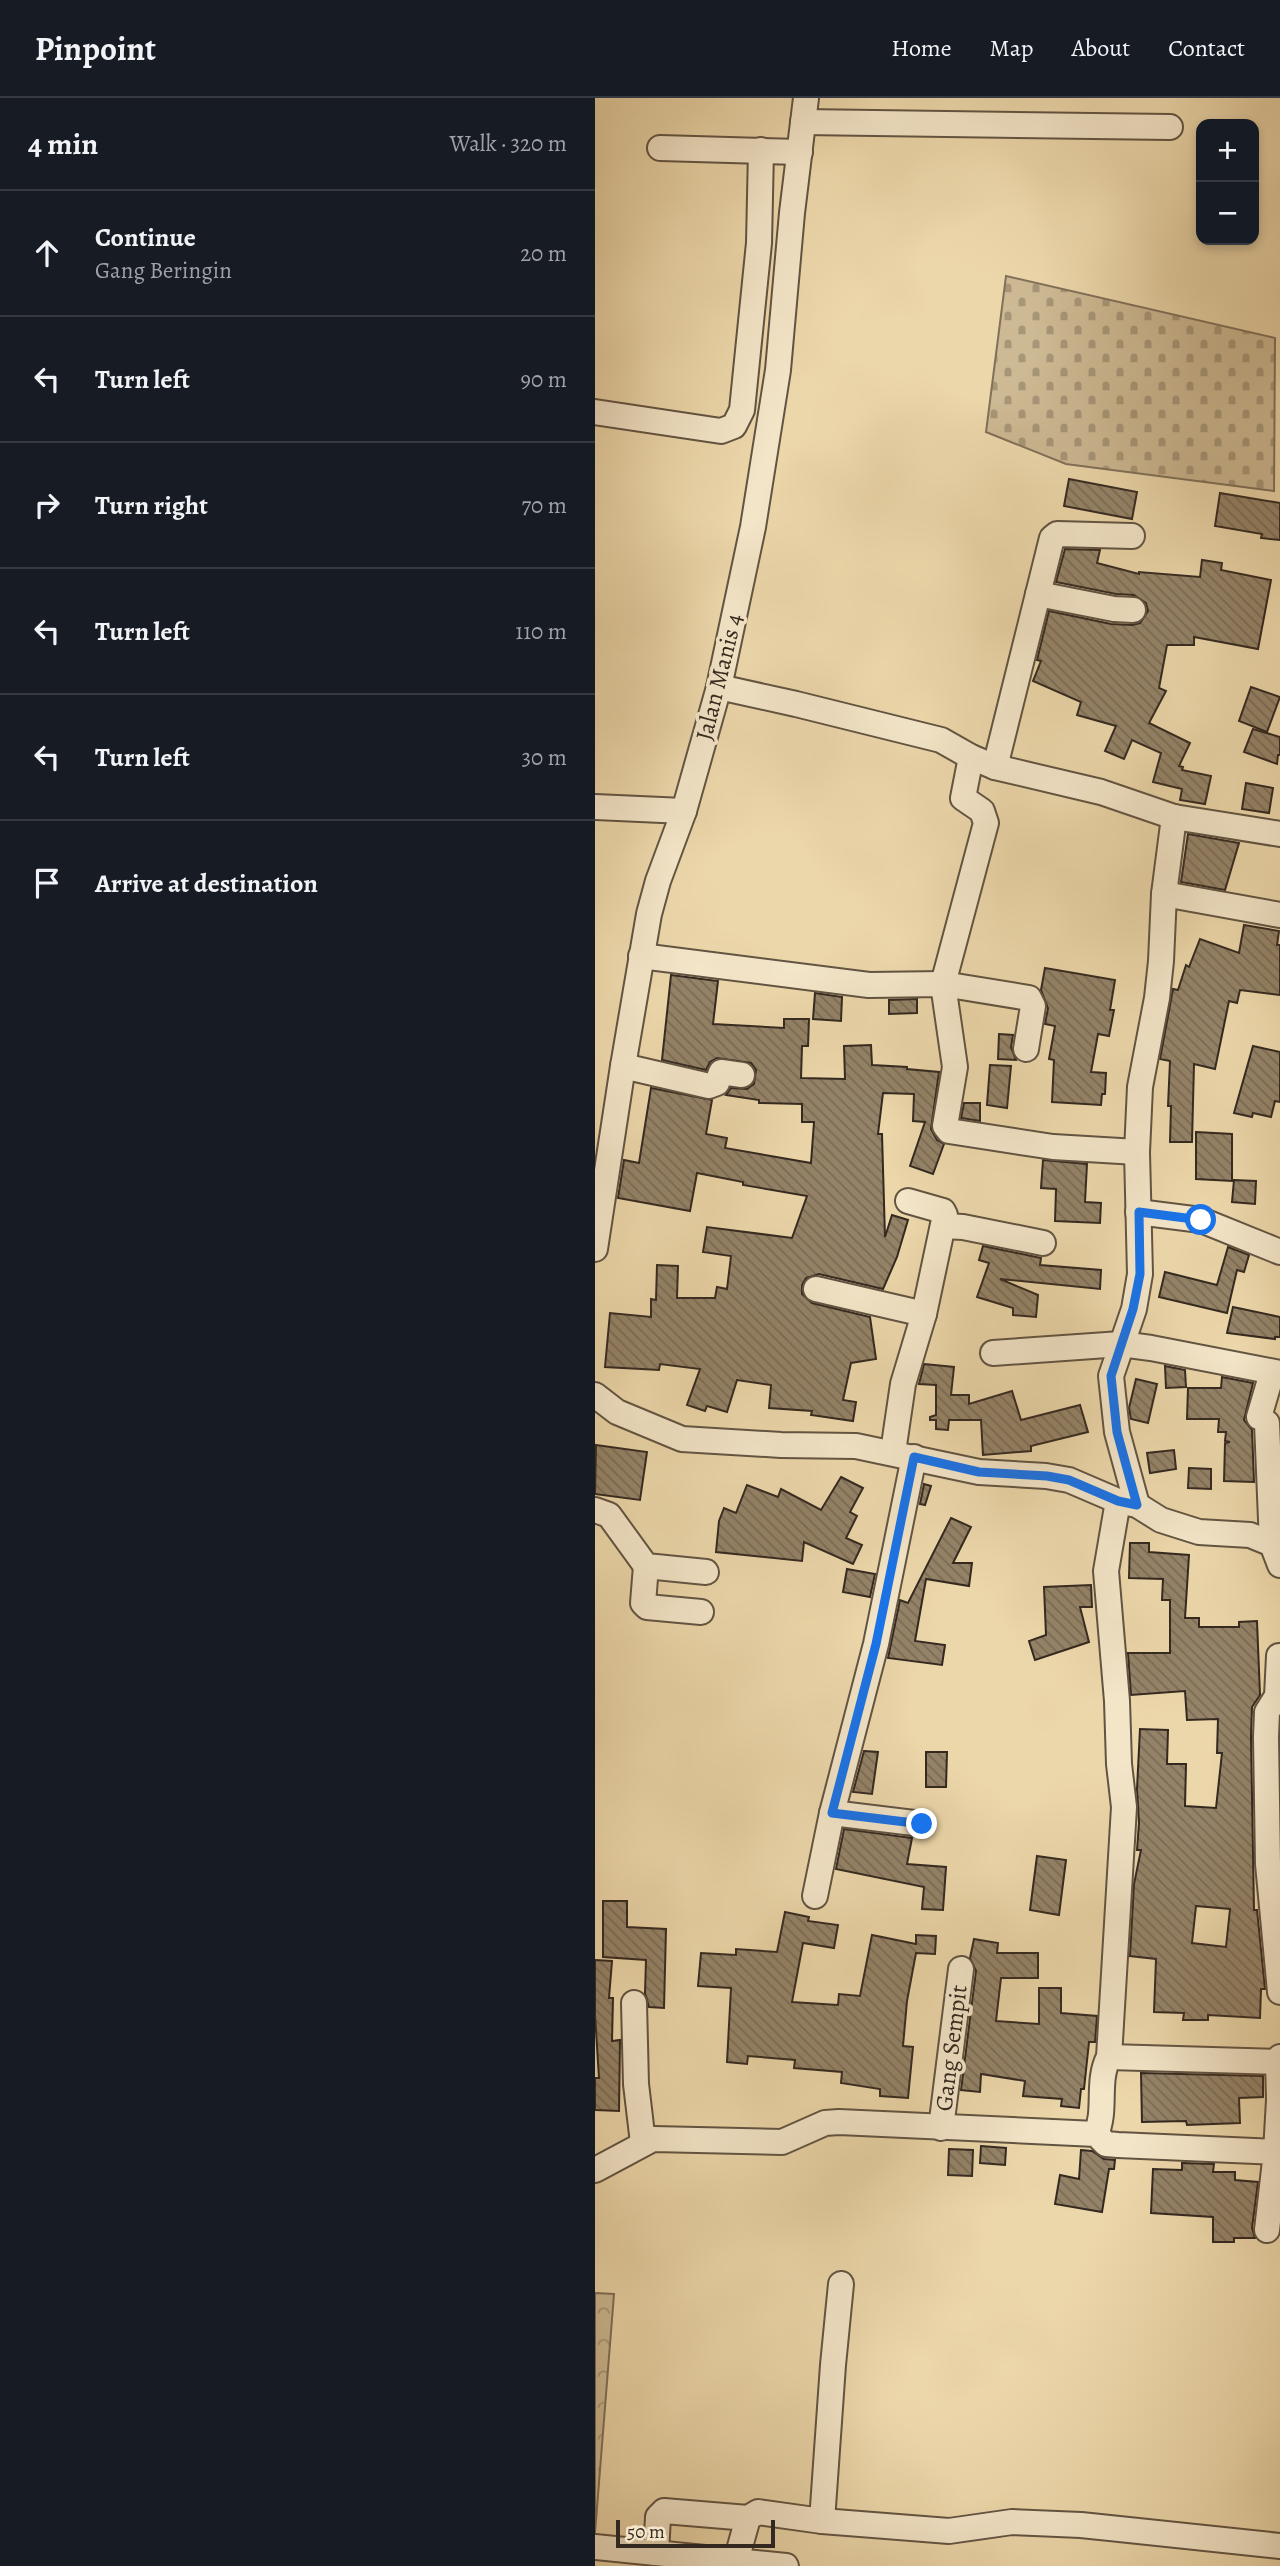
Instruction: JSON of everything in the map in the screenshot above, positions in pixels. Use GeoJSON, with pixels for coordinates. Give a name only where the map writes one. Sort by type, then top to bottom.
{"type":"FeatureCollection","features":[{"type":"Feature","properties":{"kind":"street"},"geometry":{"type":"LineString","coordinates":[[805,110],[1170,127]]}},
{"type":"Feature","properties":{"kind":"street","name":"Jalan Manis 4"},"geometry":{"type":"LineString","coordinates":[[595,1249],[640,1070],[641,956],[658,881],[684,811],[719,687],[753,527],[778,370],[805,110]]}},
{"type":"Feature","properties":{"kind":"street"},"geometry":{"type":"LineString","coordinates":[[660,148],[800,152]]}},
{"type":"Feature","properties":{"kind":"street"},"geometry":{"type":"LineString","coordinates":[[595,412],[721,431],[734,426],[742,410],[759,243],[761,150]]}},
{"type":"Feature","properties":{"kind":"street"},"geometry":{"type":"LineString","coordinates":[[995,767],[1054,536],[1132,536]]}},
{"type":"Feature","properties":{"kind":"street"},"geometry":{"type":"LineString","coordinates":[[1038,594],[1114,609],[1133,610]]}},
{"type":"Feature","properties":{"kind":"street"},"geometry":{"type":"LineString","coordinates":[[719,687],[941,740],[995,767],[1101,792],[1174,817],[1280,834]]}},
{"type":"Feature","properties":{"kind":"street"},"geometry":{"type":"LineString","coordinates":[[971,757],[963,798],[982,811],[986,822],[943,984],[955,1067],[945,1123],[947,1129],[1053,1147],[1137,1152]]}},
{"type":"Feature","properties":{"kind":"street"},"geometry":{"type":"LineString","coordinates":[[595,807],[684,811]]}},
{"type":"Feature","properties":{"kind":"street"},"geometry":{"type":"LineString","coordinates":[[1096,2134],[1101,2118],[1103,2069],[1109,2057],[1124,1807],[1105,1571],[1128,1503],[1111,1376],[1133,1309],[1140,1274],[1137,1152],[1140,1087],[1157,998],[1164,894],[1174,817]]}},
{"type":"Feature","properties":{"kind":"street"},"geometry":{"type":"LineString","coordinates":[[1164,894],[1280,915]]}},
{"type":"Feature","properties":{"kind":"street"},"geometry":{"type":"LineString","coordinates":[[641,956],[869,985],[943,984],[1029,998],[1033,1006],[1025,1049]]}},
{"type":"Feature","properties":{"kind":"street"},"geometry":{"type":"LineString","coordinates":[[640,1070],[709,1086],[717,1083],[721,1072],[742,1075]]}},
{"type":"Feature","properties":{"kind":"street"},"geometry":{"type":"LineString","coordinates":[[815,1896],[832,1813],[876,1644],[903,1455],[903,1384],[924,1314],[943,1226],[943,1211],[908,1201]]}},
{"type":"Feature","properties":{"kind":"street"},"geometry":{"type":"LineString","coordinates":[[1139,1212],[1201,1220],[1280,1252]]}},
{"type":"Feature","properties":{"kind":"street"},"geometry":{"type":"LineString","coordinates":[[943,1226],[963,1227],[1043,1243]]}},
{"type":"Feature","properties":{"kind":"street"},"geometry":{"type":"LineString","coordinates":[[815,1289],[924,1314]]}},
{"type":"Feature","properties":{"kind":"street"},"geometry":{"type":"LineString","coordinates":[[993,1353],[1121,1344],[1276,1373],[1263,1420],[1276,1554]]}},
{"type":"Feature","properties":{"kind":"street"},"geometry":{"type":"LineString","coordinates":[[595,1395],[617,1412],[683,1438],[781,1445],[856,1446],[979,1472],[1069,1480],[1128,1503],[1161,1520],[1199,1532],[1250,1535],[1276,1554]]}},
{"type":"Feature","properties":{"kind":"street"},"geometry":{"type":"LineString","coordinates":[[595,1510],[609,1515],[646,1566],[643,1603],[647,1606],[701,1612]]}},
{"type":"Feature","properties":{"kind":"street"},"geometry":{"type":"LineString","coordinates":[[646,1566],[706,1572]]}},
{"type":"Feature","properties":{"kind":"street"},"geometry":{"type":"LineString","coordinates":[[1279,1656],[1277,1696],[1267,1712],[1266,1737],[1268,1864],[1280,1992]]}},
{"type":"Feature","properties":{"kind":"street"},"geometry":{"type":"LineString","coordinates":[[832,1813],[922,1824]]}},
{"type":"Feature","properties":{"kind":"street","name":"Gang Sempit"},"geometry":{"type":"LineString","coordinates":[[941,2128],[961,1969]]}},
{"type":"Feature","properties":{"kind":"street"},"geometry":{"type":"LineString","coordinates":[[633,2003],[636,2084],[643,2143]]}},
{"type":"Feature","properties":{"kind":"street"},"geometry":{"type":"LineString","coordinates":[[1109,2057],[1279,2059],[1280,2100],[1267,2230]]}},
{"type":"Feature","properties":{"kind":"street"},"geometry":{"type":"LineString","coordinates":[[595,2170],[653,2139],[782,2141],[825,2123],[839,2122],[1096,2134],[1106,2144],[1276,2152]]}},
{"type":"Feature","properties":{"kind":"street"},"geometry":{"type":"LineString","coordinates":[[822,2521],[841,2284]]}},
{"type":"Feature","properties":{"kind":"street"},"geometry":{"type":"LineString","coordinates":[[656,2553],[658,2516],[664,2511],[748,2518],[758,2512],[822,2521],[949,2531],[1012,2522],[1081,2525],[1280,2546]]}},
{"type":"Feature","properties":{"kind":"street"},"geometry":{"type":"LineString","coordinates":[[736,2561],[748,2518]]}},
{"type":"Feature","properties":{"kind":"street"},"geometry":{"type":"LineString","coordinates":[[595,2547],[786,2566]]}},
{"type":"Feature","properties":{"kind":"green space"},"geometry":{"type":"Polygon","coordinates":[[[1006,276],[1275,338],[1274,491],[1066,464],[986,432],[1006,276]]]}},
{"type":"Feature","properties":{"kind":"green space"},"geometry":{"type":"Polygon","coordinates":[[[595,2293],[614,2294],[595,2533],[595,2293]]]}},
{"type":"Feature","properties":{"kind":"building"},"geometry":{"type":"Polygon","coordinates":[[[1069,479],[1137,492],[1132,519],[1064,506],[1069,479]]]}},
{"type":"Feature","properties":{"kind":"building"},"geometry":{"type":"Polygon","coordinates":[[[1220,493],[1280,503],[1280,540],[1215,526],[1220,493]]]}},
{"type":"Feature","properties":{"kind":"building"},"geometry":{"type":"Polygon","coordinates":[[[1065,549],[1100,550],[1097,563],[1139,574],[1200,577],[1202,560],[1222,563],[1221,570],[1271,580],[1258,649],[1194,637],[1194,645],[1167,645],[1159,688],[1166,691],[1149,723],[1190,743],[1179,766],[1183,767],[1182,770],[1211,776],[1205,804],[1180,800],[1182,789],[1153,782],[1161,753],[1132,740],[1124,759],[1105,751],[1116,726],[1077,715],[1081,702],[1033,681],[1041,661],[1037,660],[1049,611],[1111,624],[1132,625],[1140,623],[1148,611],[1146,603],[1134,595],[1056,582],[1065,549]]]}},
{"type":"Feature","properties":{"kind":"building"},"geometry":{"type":"Polygon","coordinates":[[[1251,687],[1280,697],[1267,732],[1239,721],[1251,687]]]}},
{"type":"Feature","properties":{"kind":"building"},"geometry":{"type":"Polygon","coordinates":[[[1253,729],[1280,737],[1277,764],[1244,752],[1253,729]]]}},
{"type":"Feature","properties":{"kind":"building"},"geometry":{"type":"Polygon","coordinates":[[[1246,783],[1273,788],[1269,813],[1242,809],[1246,783]]]}},
{"type":"Feature","properties":{"kind":"building"},"geometry":{"type":"Polygon","coordinates":[[[1188,834],[1239,843],[1225,890],[1181,882],[1188,834]]]}},
{"type":"Feature","properties":{"kind":"building"},"geometry":{"type":"Polygon","coordinates":[[[1244,925],[1279,931],[1277,945],[1280,945],[1280,995],[1240,990],[1237,1003],[1229,1001],[1215,1069],[1194,1064],[1192,1142],[1170,1142],[1170,1061],[1160,1059],[1173,989],[1178,990],[1186,965],[1189,967],[1200,939],[1239,953],[1244,925]]]}},
{"type":"Feature","properties":{"kind":"building"},"geometry":{"type":"Polygon","coordinates":[[[1045,968],[1115,980],[1110,1010],[1114,1010],[1109,1036],[1098,1034],[1091,1072],[1106,1073],[1105,1094],[1102,1094],[1101,1105],[1052,1102],[1054,1060],[1049,1059],[1055,1026],[1045,1024],[1048,1008],[1041,990],[1045,968]]]}},
{"type":"Feature","properties":{"kind":"building"},"geometry":{"type":"Polygon","coordinates":[[[671,975],[718,981],[713,1024],[784,1028],[784,1019],[809,1019],[808,1046],[802,1046],[801,1078],[845,1079],[844,1046],[871,1045],[872,1065],[939,1072],[931,1129],[937,1140],[944,1144],[933,1174],[910,1166],[925,1122],[913,1121],[914,1094],[883,1093],[878,1134],[882,1134],[885,1237],[892,1215],[908,1220],[897,1257],[883,1289],[819,1274],[806,1278],[802,1285],[802,1294],[812,1303],[870,1317],[876,1359],[851,1363],[843,1400],[856,1402],[853,1421],[811,1415],[812,1411],[769,1408],[771,1385],[737,1380],[727,1412],[707,1406],[705,1411],[687,1405],[700,1369],[660,1364],[659,1370],[605,1367],[610,1313],[651,1317],[651,1299],[656,1300],[657,1265],[678,1266],[677,1298],[715,1298],[717,1287],[727,1289],[731,1256],[703,1252],[707,1227],[792,1238],[807,1196],[743,1185],[743,1182],[697,1173],[690,1211],[618,1198],[624,1160],[639,1163],[651,1088],[712,1100],[706,1134],[727,1138],[725,1148],[811,1163],[814,1122],[802,1122],[802,1104],[759,1103],[759,1100],[726,1095],[731,1088],[747,1089],[754,1084],[756,1070],[751,1063],[717,1058],[710,1062],[706,1070],[662,1060],[671,975]]]}},
{"type":"Feature","properties":{"kind":"building"},"geometry":{"type":"Polygon","coordinates":[[[815,993],[842,997],[841,1021],[813,1019],[815,993]]]}},
{"type":"Feature","properties":{"kind":"building"},"geometry":{"type":"Polygon","coordinates":[[[917,999],[917,1013],[889,1014],[889,1000],[917,999]]]}},
{"type":"Feature","properties":{"kind":"building"},"geometry":{"type":"Polygon","coordinates":[[[999,1034],[1013,1035],[1011,1047],[1016,1060],[998,1059],[999,1034]]]}},
{"type":"Feature","properties":{"kind":"building"},"geometry":{"type":"Polygon","coordinates":[[[1253,1046],[1280,1052],[1280,1102],[1275,1101],[1271,1117],[1234,1113],[1253,1046]]]}},
{"type":"Feature","properties":{"kind":"building"},"geometry":{"type":"Polygon","coordinates":[[[990,1065],[1011,1066],[1007,1108],[987,1105],[990,1065]]]}},
{"type":"Feature","properties":{"kind":"building"},"geometry":{"type":"Polygon","coordinates":[[[964,1103],[980,1103],[980,1121],[961,1118],[964,1103]]]}},
{"type":"Feature","properties":{"kind":"building"},"geometry":{"type":"Polygon","coordinates":[[[1196,1132],[1232,1134],[1232,1181],[1196,1179],[1196,1132]]]}},
{"type":"Feature","properties":{"kind":"building"},"geometry":{"type":"Polygon","coordinates":[[[1043,1160],[1087,1164],[1085,1202],[1101,1203],[1100,1223],[1055,1221],[1056,1189],[1041,1188],[1043,1160]]]}},
{"type":"Feature","properties":{"kind":"building"},"geometry":{"type":"Polygon","coordinates":[[[1234,1180],[1256,1181],[1255,1204],[1232,1202],[1234,1180]]]}},
{"type":"Feature","properties":{"kind":"building"},"geometry":{"type":"Polygon","coordinates":[[[983,1246],[1041,1258],[1040,1265],[1101,1270],[1100,1289],[1000,1279],[1038,1295],[1036,1317],[1013,1315],[1013,1308],[977,1297],[989,1263],[979,1260],[983,1246]]]}},
{"type":"Feature","properties":{"kind":"building"},"geometry":{"type":"Polygon","coordinates":[[[1228,1247],[1249,1255],[1244,1272],[1237,1270],[1227,1313],[1159,1297],[1165,1272],[1217,1285],[1228,1247]]]}},
{"type":"Feature","properties":{"kind":"building"},"geometry":{"type":"Polygon","coordinates":[[[1233,1307],[1280,1317],[1280,1337],[1275,1339],[1227,1333],[1233,1307]]]}},
{"type":"Feature","properties":{"kind":"building"},"geometry":{"type":"Polygon","coordinates":[[[924,1364],[954,1367],[951,1395],[969,1395],[969,1404],[1012,1391],[1021,1420],[1080,1405],[1088,1432],[1031,1446],[1031,1451],[983,1455],[981,1420],[949,1420],[948,1430],[936,1429],[936,1420],[930,1420],[930,1417],[936,1415],[936,1385],[919,1384],[924,1364]]]}},
{"type":"Feature","properties":{"kind":"building"},"geometry":{"type":"Polygon","coordinates":[[[1165,1366],[1185,1370],[1186,1387],[1166,1388],[1165,1366]]]}},
{"type":"Feature","properties":{"kind":"building"},"geometry":{"type":"Polygon","coordinates":[[[1222,1377],[1253,1383],[1244,1420],[1252,1430],[1254,1482],[1224,1481],[1225,1443],[1230,1442],[1225,1441],[1226,1432],[1218,1432],[1219,1419],[1187,1419],[1188,1388],[1221,1388],[1222,1377]]]}},
{"type":"Feature","properties":{"kind":"building"},"geometry":{"type":"Polygon","coordinates":[[[1136,1379],[1157,1384],[1148,1423],[1131,1419],[1129,1408],[1136,1379]]]}},
{"type":"Feature","properties":{"kind":"building"},"geometry":{"type":"Polygon","coordinates":[[[596,1445],[647,1452],[640,1500],[595,1494],[596,1445]]]}},
{"type":"Feature","properties":{"kind":"building"},"geometry":{"type":"Polygon","coordinates":[[[1174,1450],[1176,1469],[1150,1473],[1147,1453],[1174,1450]]]}},
{"type":"Feature","properties":{"kind":"building"},"geometry":{"type":"Polygon","coordinates":[[[1189,1468],[1211,1469],[1211,1489],[1188,1488],[1189,1468]]]}},
{"type":"Feature","properties":{"kind":"building"},"geometry":{"type":"Polygon","coordinates":[[[841,1477],[863,1488],[850,1512],[857,1516],[846,1538],[862,1545],[853,1564],[804,1542],[802,1561],[716,1552],[719,1521],[724,1508],[736,1513],[747,1485],[778,1497],[781,1489],[821,1510],[841,1477]]]}},
{"type":"Feature","properties":{"kind":"building"},"geometry":{"type":"Polygon","coordinates":[[[924,1484],[931,1486],[925,1505],[920,1504],[924,1484]]]}},
{"type":"Feature","properties":{"kind":"building"},"geometry":{"type":"Polygon","coordinates":[[[951,1518],[971,1527],[953,1563],[972,1563],[969,1586],[926,1579],[915,1641],[945,1645],[942,1665],[888,1658],[900,1600],[908,1603],[951,1518]]]}},
{"type":"Feature","properties":{"kind":"building"},"geometry":{"type":"Polygon","coordinates":[[[1130,1543],[1149,1543],[1149,1552],[1189,1555],[1185,1618],[1199,1618],[1199,1627],[1239,1627],[1239,1622],[1257,1621],[1260,1695],[1252,1707],[1251,1737],[1254,1910],[1257,1910],[1265,1989],[1261,1989],[1260,2018],[1208,2015],[1208,2020],[1183,2020],[1184,2013],[1154,2012],[1156,1959],[1130,1956],[1134,1884],[1141,1850],[1137,1850],[1140,1729],[1168,1730],[1167,1764],[1186,1764],[1185,1806],[1216,1808],[1222,1753],[1217,1753],[1218,1719],[1187,1720],[1185,1691],[1131,1695],[1128,1653],[1170,1653],[1170,1600],[1162,1600],[1163,1579],[1129,1578],[1130,1543]],[[1196,1906],[1192,1943],[1226,1947],[1230,1909],[1196,1906]]]}},
{"type":"Feature","properties":{"kind":"building"},"geometry":{"type":"Polygon","coordinates":[[[847,1569],[875,1574],[870,1597],[843,1592],[847,1569]]]}},
{"type":"Feature","properties":{"kind":"building"},"geometry":{"type":"Polygon","coordinates":[[[1091,1585],[1092,1607],[1080,1607],[1089,1642],[1035,1660],[1029,1641],[1046,1635],[1044,1587],[1091,1585]]]}},
{"type":"Feature","properties":{"kind":"building"},"geometry":{"type":"Polygon","coordinates":[[[864,1751],[878,1752],[872,1794],[853,1792],[864,1751]]]}},
{"type":"Feature","properties":{"kind":"building"},"geometry":{"type":"Polygon","coordinates":[[[926,1752],[947,1752],[946,1787],[926,1787],[926,1752]]]}},
{"type":"Feature","properties":{"kind":"building"},"geometry":{"type":"Polygon","coordinates":[[[844,1829],[912,1838],[907,1864],[946,1867],[943,1910],[922,1909],[924,1887],[836,1869],[844,1829]]]}},
{"type":"Feature","properties":{"kind":"building"},"geometry":{"type":"Polygon","coordinates":[[[1037,1856],[1066,1860],[1059,1915],[1030,1910],[1037,1856]]]}},
{"type":"Feature","properties":{"kind":"building"},"geometry":{"type":"Polygon","coordinates":[[[603,1901],[627,1901],[627,1927],[666,1929],[664,2008],[649,2007],[645,1993],[646,1960],[603,1957],[603,1901]]]}},
{"type":"Feature","properties":{"kind":"building"},"geometry":{"type":"Polygon","coordinates":[[[785,1912],[809,1917],[808,1921],[838,1925],[834,1948],[803,1943],[792,2002],[838,2005],[839,1994],[860,1996],[872,1935],[916,1944],[916,1935],[936,1936],[935,1954],[916,1953],[907,2001],[903,2046],[913,2047],[908,2098],[880,2096],[880,2089],[841,2083],[842,2072],[794,2068],[795,2060],[748,2056],[747,2064],[727,2062],[731,1988],[698,1986],[701,1953],[736,1955],[736,1949],[777,1952],[785,1912]]]}},
{"type":"Feature","properties":{"kind":"building"},"geometry":{"type":"Polygon","coordinates":[[[974,1939],[998,1943],[997,1953],[1038,1953],[1038,1978],[1001,1978],[996,2021],[1039,2024],[1039,1988],[1061,1988],[1061,2013],[1097,2016],[1095,2042],[1089,2042],[1079,2108],[1061,2106],[1062,2099],[1023,2096],[1025,2081],[981,2074],[980,2092],[961,2090],[976,1971],[970,1958],[974,1939]]]}},
{"type":"Feature","properties":{"kind":"building"},"geometry":{"type":"Polygon","coordinates":[[[595,1960],[612,1961],[609,1998],[613,1998],[612,2041],[620,2040],[619,2111],[595,2110],[595,2078],[599,2078],[595,1960]]]}},
{"type":"Feature","properties":{"kind":"building"},"geometry":{"type":"Polygon","coordinates":[[[1141,2073],[1263,2076],[1263,2097],[1239,2098],[1240,2123],[1187,2125],[1186,2121],[1142,2122],[1141,2073]]]}},
{"type":"Feature","properties":{"kind":"building"},"geometry":{"type":"Polygon","coordinates":[[[981,2146],[1006,2148],[1005,2165],[980,2163],[981,2146]]]}},
{"type":"Feature","properties":{"kind":"building"},"geometry":{"type":"Polygon","coordinates":[[[949,2149],[973,2150],[972,2176],[948,2175],[949,2149]]]}},
{"type":"Feature","properties":{"kind":"building"},"geometry":{"type":"Polygon","coordinates":[[[1081,2150],[1092,2151],[1104,2159],[1115,2160],[1114,2169],[1109,2169],[1102,2212],[1055,2204],[1060,2175],[1079,2179],[1081,2150]]]}},
{"type":"Feature","properties":{"kind":"building"},"geometry":{"type":"Polygon","coordinates":[[[1182,2163],[1214,2164],[1213,2172],[1235,2172],[1235,2180],[1258,2182],[1252,2228],[1255,2238],[1213,2242],[1213,2217],[1151,2213],[1153,2169],[1182,2170],[1182,2163]]]}},
{"type":"Feature","properties":{"kind":"route"},"geometry":{"type":"LineString","coordinates":[[922,1824],[832,1813],[876,1644],[914,1457],[952,1468],[1069,1480],[1118,1501],[1137,1505],[1117,1432],[1111,1376],[1133,1309],[1140,1274],[1139,1212],[1201,1220]]}}]}
